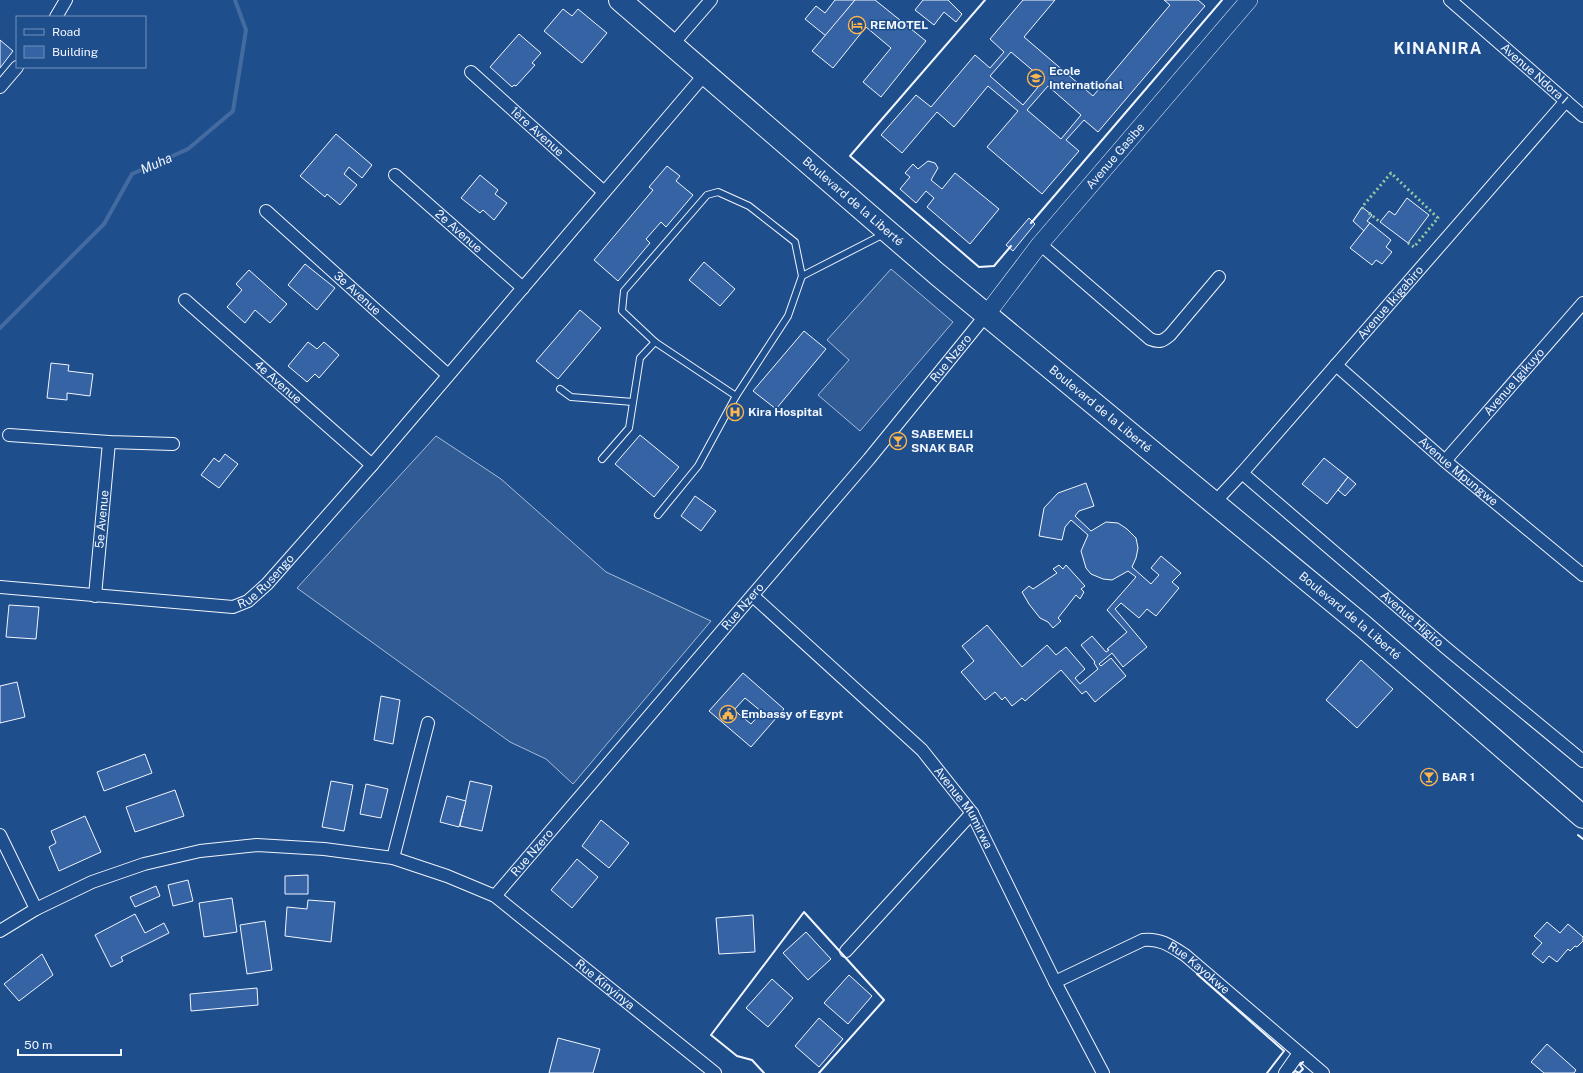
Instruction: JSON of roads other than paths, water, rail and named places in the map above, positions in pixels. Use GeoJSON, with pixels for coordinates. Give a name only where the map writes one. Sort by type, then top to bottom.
{"type":"FeatureCollection","features":[{"type":"Feature","properties":{"kind":"highway","name":"Boulevard de la Liberté"},"geometry":{"type":"LineString","coordinates":[[620,0],[888,232],[1362,626],[1583,817]]}},
{"type":"Feature","properties":{"kind":"street"},"geometry":{"type":"LineString","coordinates":[[57,16],[66,0]]}},
{"type":"Feature","properties":{"kind":"street"},"geometry":{"type":"LineString","coordinates":[[672,45],[711,0]]}},
{"type":"Feature","properties":{"kind":"street","name":"Avenue Gasibe"},"geometry":{"type":"LineString","coordinates":[[986,315],[1040,244],[1249,0]]}},
{"type":"Feature","properties":{"kind":"street","name":"Avenue Ndora I"},"geometry":{"type":"LineString","coordinates":[[1451,0],[1583,116]]}},
{"type":"Feature","properties":{"kind":"street"},"geometry":{"type":"LineString","coordinates":[[0,87],[16,68]]}},
{"type":"Feature","properties":{"kind":"street","name":"1ère Avenue"},"geometry":{"type":"LineString","coordinates":[[471,72],[604,192]]}},
{"type":"Feature","properties":{"kind":"street","name":"Rue Rusengo"},"geometry":{"type":"LineString","coordinates":[[0,587],[233,607],[248,601],[267,584],[372,465],[705,74]]}},
{"type":"Feature","properties":{"kind":"street","name":"Avenue Ikigabiro"},"geometry":{"type":"LineString","coordinates":[[1214,502],[1242,473],[1566,101]]}},
{"type":"Feature","properties":{"kind":"street","name":"2e Avenue"},"geometry":{"type":"LineString","coordinates":[[395,175],[523,288]]}},
{"type":"Feature","properties":{"kind":"street","name":"3e Avenue"},"geometry":{"type":"LineString","coordinates":[[266,211],[448,375]]}},
{"type":"Feature","properties":{"kind":"street"},"geometry":{"type":"LineString","coordinates":[[1040,244],[1150,339],[1156,342],[1162,342],[1170,335],[1219,277]]}},
{"type":"Feature","properties":{"kind":"street","name":"4e Avenue"},"geometry":{"type":"LineString","coordinates":[[186,300],[372,465]]}},
{"type":"Feature","properties":{"kind":"street","name":"Avenue Igikuyo"},"geometry":{"type":"LineString","coordinates":[[1445,462],[1583,302]]}},
{"type":"Feature","properties":{"kind":"street","name":"Rue Nzero"},"geometry":{"type":"LineString","coordinates":[[496,896],[869,459],[986,315]]}},
{"type":"Feature","properties":{"kind":"street","name":"Avenue Mpungwe"},"geometry":{"type":"LineString","coordinates":[[1336,365],[1445,462],[1583,575]]}},
{"type":"Feature","properties":{"kind":"street"},"geometry":{"type":"LineString","coordinates":[[9,435],[109,442],[173,444]]}},
{"type":"Feature","properties":{"kind":"street","name":"5e Avenue"},"geometry":{"type":"LineString","coordinates":[[95,596],[109,442]]}},
{"type":"Feature","properties":{"kind":"street","name":"Avenue Higiro"},"geometry":{"type":"LineString","coordinates":[[1242,473],[1446,648],[1583,761]]}},
{"type":"Feature","properties":{"kind":"street","name":"Avenue Mumirwa"},"geometry":{"type":"LineString","coordinates":[[753,596],[922,750],[972,813],[1055,982],[1103,1073]]}},
{"type":"Feature","properties":{"kind":"street"},"geometry":{"type":"LineString","coordinates":[[393,858],[428,723]]}},
{"type":"Feature","properties":{"kind":"street"},"geometry":{"type":"LineString","coordinates":[[846,951],[972,813]]}},
{"type":"Feature","properties":{"kind":"street"},"geometry":{"type":"LineString","coordinates":[[0,835],[36,909]]}},
{"type":"Feature","properties":{"kind":"street","name":"Rue Kinyinya"},"geometry":{"type":"LineString","coordinates":[[0,931],[36,909],[92,882],[129,869],[200,851],[257,845],[324,849],[393,858],[447,876],[496,896],[715,1073]]}},
{"type":"Feature","properties":{"kind":"street","name":"Rue Kayokwe"},"geometry":{"type":"LineString","coordinates":[[1055,982],[1143,940],[1153,939],[1165,943],[1186,954],[1322,1073]]}},
{"type":"Feature","properties":{"kind":"street"},"geometry":{"type":"LineString","coordinates":[[1285,1073],[1299,1053]]}},
{"type":"Feature","properties":{"kind":"lane"},"geometry":{"type":"LineString","coordinates":[[658,515],[698,466],[736,396],[788,316],[802,276],[795,242],[749,206],[718,192],[707,195],[624,291],[622,311],[655,342],[736,396]]}},
{"type":"Feature","properties":{"kind":"lane"},"geometry":{"type":"LineString","coordinates":[[802,276],[888,232]]}},
{"type":"Feature","properties":{"kind":"lane"},"geometry":{"type":"LineString","coordinates":[[602,459],[629,428],[640,358],[655,342]]}},
{"type":"Feature","properties":{"kind":"lane"},"geometry":{"type":"LineString","coordinates":[[560,389],[571,397],[634,402]]}},
{"type":"Feature","properties":{"kind":"waterway","name":"Muha"},"geometry":{"type":"LineString","coordinates":[[0,328],[104,224],[132,174],[188,149],[233,111],[246,30],[235,0]]}},
{"type":"Feature","properties":{"kind":"place","name":"REMOTEL"},"geometry":{"type":"Point","coordinates":[857,25]}},
{"type":"Feature","properties":{"kind":"place","name":"Ecole International"},"geometry":{"type":"Point","coordinates":[1036,78]}},
{"type":"Feature","properties":{"kind":"place","name":"Kira Hospital"},"geometry":{"type":"Point","coordinates":[735,412]}},
{"type":"Feature","properties":{"kind":"place","name":"SABEMELI SNAK BAR"},"geometry":{"type":"Point","coordinates":[898,441]}},
{"type":"Feature","properties":{"kind":"place","name":"Embassy of Egypt"},"geometry":{"type":"Point","coordinates":[728,714]}},
{"type":"Feature","properties":{"kind":"place","name":"BAR 1"},"geometry":{"type":"Point","coordinates":[1429,777]}},
{"type":"Feature","properties":{"kind":"district","name":"KINANIRA"},"geometry":{"type":"Point","coordinates":[1438,48]}}]}
